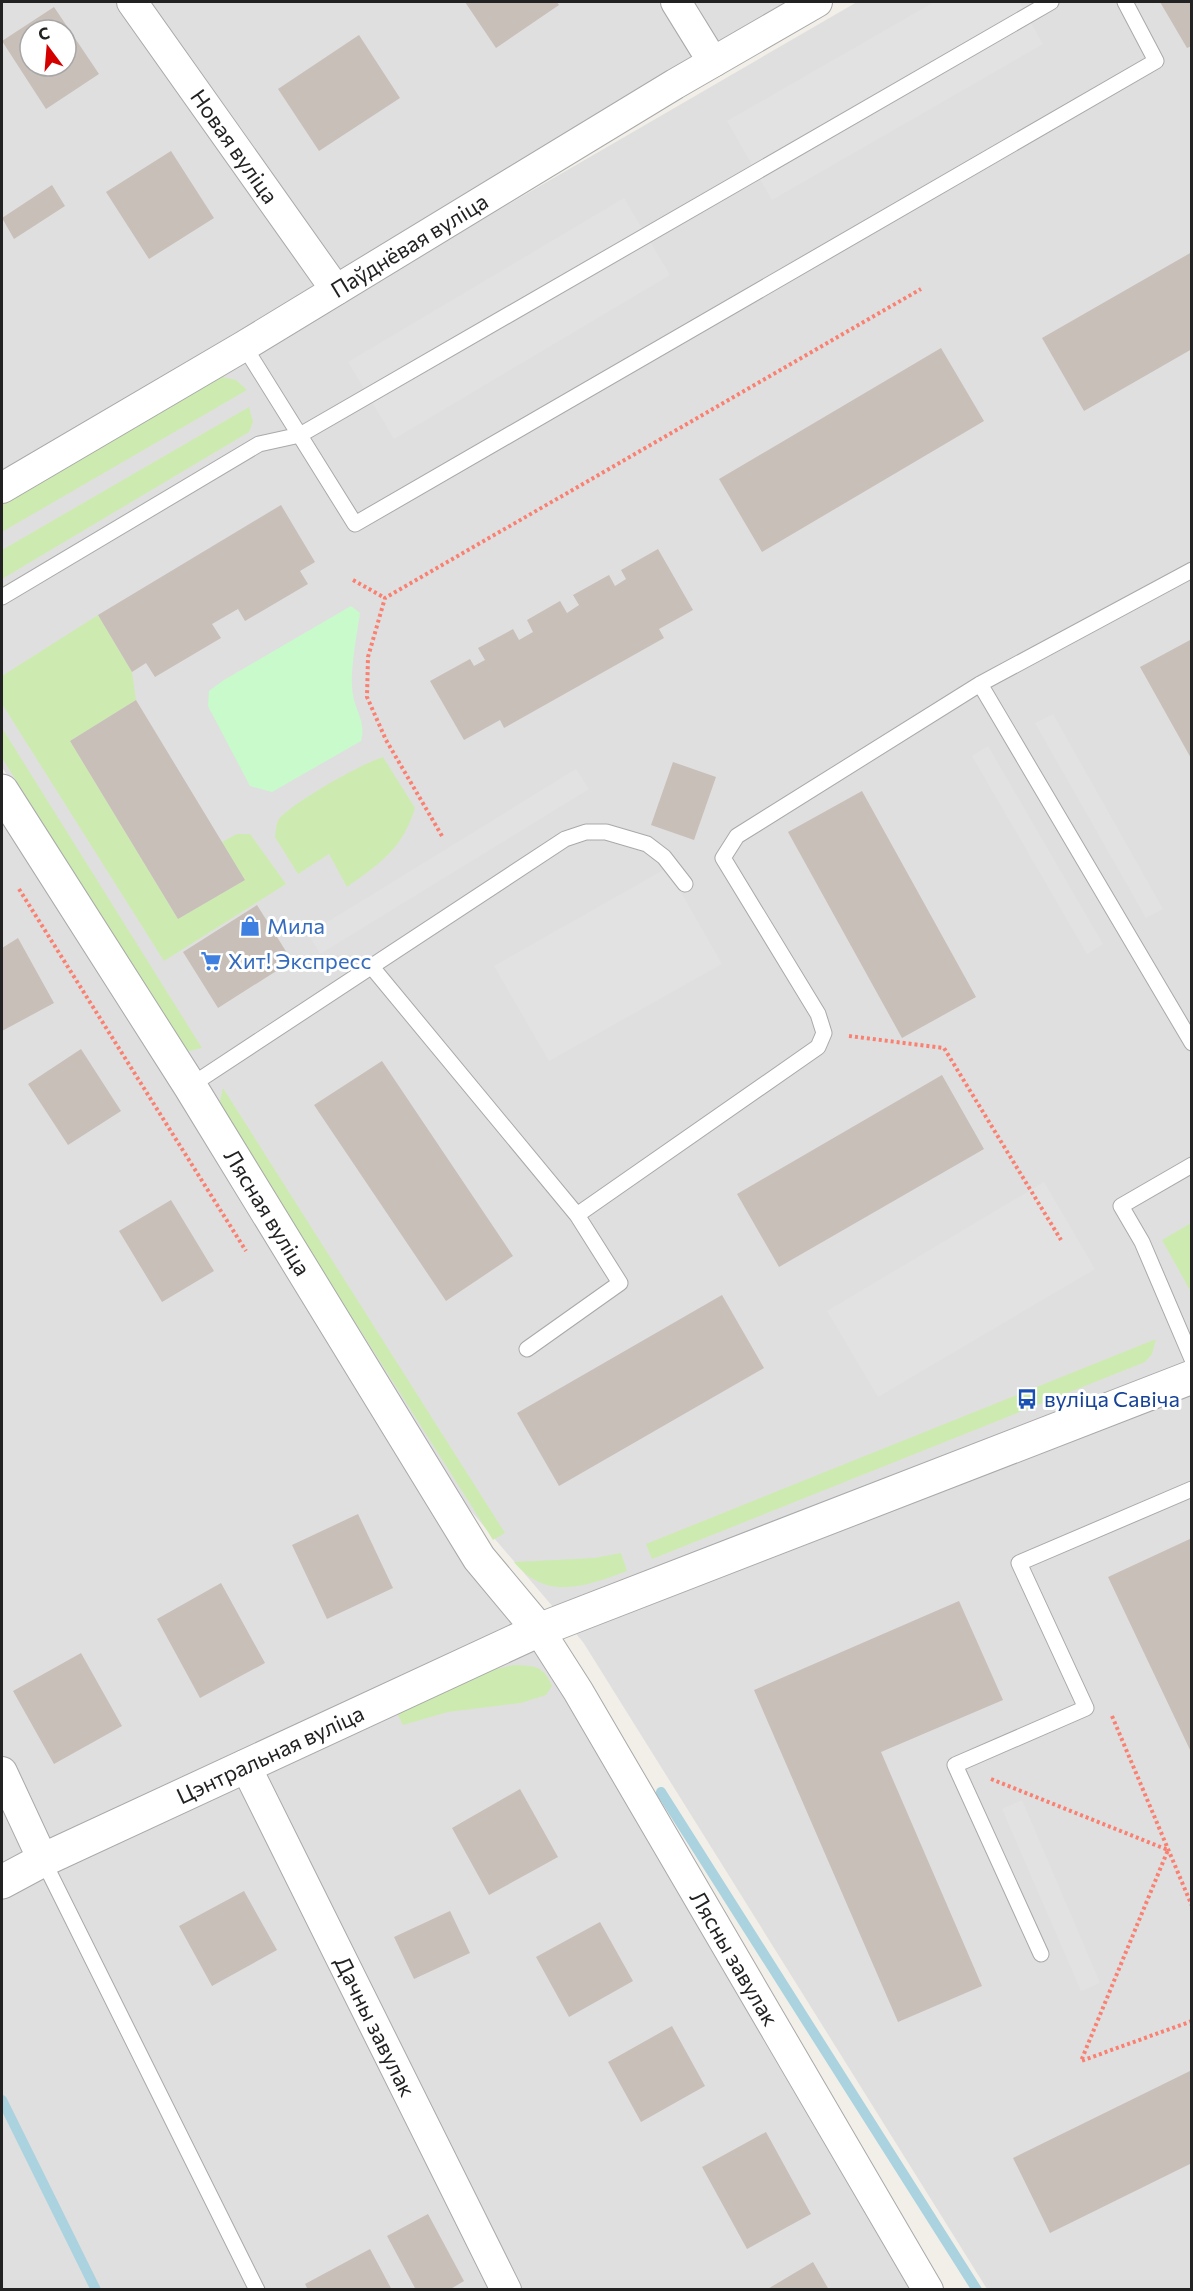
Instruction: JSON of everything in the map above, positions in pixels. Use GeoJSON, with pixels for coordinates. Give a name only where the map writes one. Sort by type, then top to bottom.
{"type":"FeatureCollection","features":[{"type":"Feature","properties":{"kind":"street","name":"Новая вуліца"},"geometry":{"type":"LineString","coordinates":[[132,2],[336,290]]}},
{"type":"Feature","properties":{"kind":"street"},"geometry":{"type":"LineString","coordinates":[[676,2],[713,62]]}},
{"type":"Feature","properties":{"kind":"street","name":"Паўднёвая вуліца"},"geometry":{"type":"LineString","coordinates":[[2,488],[244,346],[713,62],[817,2]]}},
{"type":"Feature","properties":{"kind":"street","name":"Лясная вуліца"},"geometry":{"type":"LineString","coordinates":[[2,791],[190,1086],[479,1558],[539,1630]]}},
{"type":"Feature","properties":{"kind":"street"},"geometry":{"type":"LineString","coordinates":[[539,1630],[1191,1377]]}},
{"type":"Feature","properties":{"kind":"street","name":"Цэнтральная вуліца"},"geometry":{"type":"LineString","coordinates":[[2,1882],[43,1860],[539,1630]]}},
{"type":"Feature","properties":{"kind":"street","name":"Лясны завулак"},"geometry":{"type":"LineString","coordinates":[[539,1630],[578,1691],[928,2289]]}},
{"type":"Feature","properties":{"kind":"street","name":"Дачны завулак"},"geometry":{"type":"LineString","coordinates":[[245,1766],[506,2289]]}},
{"type":"Feature","properties":{"kind":"street"},"geometry":{"type":"LineString","coordinates":[[2,1772],[43,1860]]}},
{"type":"Feature","properties":{"kind":"lane"},"geometry":{"type":"LineString","coordinates":[[2,597],[260,444],[300,435],[1051,2]]}},
{"type":"Feature","properties":{"kind":"lane"},"geometry":{"type":"LineString","coordinates":[[244,346],[355,524],[1156,61],[1125,2]]}},
{"type":"Feature","properties":{"kind":"lane"},"geometry":{"type":"LineString","coordinates":[[577,1215],[818,1047],[824,1033],[818,1014],[723,858],[737,836],[980,684],[1191,570]]}},
{"type":"Feature","properties":{"kind":"lane"},"geometry":{"type":"LineString","coordinates":[[980,684],[1191,1043]]}},
{"type":"Feature","properties":{"kind":"lane"},"geometry":{"type":"LineString","coordinates":[[190,1086],[565,839],[586,832],[606,832],[647,844],[664,857],[685,884]]}},
{"type":"Feature","properties":{"kind":"lane"},"geometry":{"type":"LineString","coordinates":[[371,966],[577,1215],[620,1283],[527,1349]]}},
{"type":"Feature","properties":{"kind":"lane"},"geometry":{"type":"LineString","coordinates":[[1191,1165],[1121,1206],[1142,1242],[1191,1359]]}},
{"type":"Feature","properties":{"kind":"lane"},"geometry":{"type":"LineString","coordinates":[[1041,1954],[954,1765],[1086,1708],[1019,1563],[1191,1489]]}},
{"type":"Feature","properties":{"kind":"lane"},"geometry":{"type":"LineString","coordinates":[[43,1860],[257,2289]]}},
{"type":"Feature","properties":{"kind":"path"},"geometry":{"type":"LineString","coordinates":[[442,836],[386,740],[367,697],[368,657],[385,598],[921,289]]}},
{"type":"Feature","properties":{"kind":"path"},"geometry":{"type":"LineString","coordinates":[[353,580],[385,598]]}},
{"type":"Feature","properties":{"kind":"path"},"geometry":{"type":"LineString","coordinates":[[19,888],[249,1256]]}},
{"type":"Feature","properties":{"kind":"path"},"geometry":{"type":"LineString","coordinates":[[824,1033],[944,1048],[1061,1240]]}},
{"type":"Feature","properties":{"kind":"path"},"geometry":{"type":"LineString","coordinates":[[1108,1707],[1191,1906]]}},
{"type":"Feature","properties":{"kind":"path"},"geometry":{"type":"LineString","coordinates":[[954,1765],[1168,1850]]}},
{"type":"Feature","properties":{"kind":"path"},"geometry":{"type":"LineString","coordinates":[[1168,1850],[1081,2061],[1191,2021]]}},
{"type":"Feature","properties":{"kind":"shaded area"},"geometry":{"type":"Polygon","coordinates":[[[2,2],[834,2],[2,492],[2,2]]]}},
{"type":"Feature","properties":{"kind":"shaded area"},"geometry":{"type":"Polygon","coordinates":[[[857,2],[1191,2],[1191,2289],[987,2289],[583,1642],[453,1490],[2,767],[2,498],[857,2]]]}},
{"type":"Feature","properties":{"kind":"shaded area"},"geometry":{"type":"Polygon","coordinates":[[[934,2],[1019,2],[1043,44],[772,200],[727,121],[934,2]]]}},
{"type":"Feature","properties":{"kind":"shaded area"},"geometry":{"type":"Polygon","coordinates":[[[624,198],[670,275],[394,439],[348,362],[624,198]]]}},
{"type":"Feature","properties":{"kind":"shaded area"},"geometry":{"type":"Polygon","coordinates":[[[1053,714],[1163,909],[1146,918],[1035,723],[1053,714]]]}},
{"type":"Feature","properties":{"kind":"shaded area"},"geometry":{"type":"Polygon","coordinates":[[[988,746],[1103,944],[1087,954],[972,756],[988,746]]]}},
{"type":"Feature","properties":{"kind":"shaded area"},"geometry":{"type":"Polygon","coordinates":[[[576,769],[589,789],[320,954],[308,934],[576,769]]]}},
{"type":"Feature","properties":{"kind":"shaded area"},"geometry":{"type":"Polygon","coordinates":[[[2,776],[942,2289],[2,2289],[2,776]]]}},
{"type":"Feature","properties":{"kind":"shaded area"},"geometry":{"type":"Polygon","coordinates":[[[667,868],[722,964],[549,1061],[494,966],[667,868]]]}},
{"type":"Feature","properties":{"kind":"shaded area"},"geometry":{"type":"Polygon","coordinates":[[[1044,1182],[1095,1269],[878,1397],[827,1311],[1044,1182]]]}},
{"type":"Feature","properties":{"kind":"shaded area"},"geometry":{"type":"Polygon","coordinates":[[[1022,1800],[1100,1983],[1081,1991],[1002,1809],[1022,1800]]]}},
{"type":"Feature","properties":{"kind":"green space"},"geometry":{"type":"Polygon","coordinates":[[[222,377],[236,380],[247,390],[2,532],[2,504],[222,377]]]}},
{"type":"Feature","properties":{"kind":"green space"},"geometry":{"type":"Polygon","coordinates":[[[249,407],[253,422],[249,432],[2,579],[2,550],[249,407]]]}},
{"type":"Feature","properties":{"kind":"green space"},"geometry":{"type":"Polygon","coordinates":[[[351,606],[360,613],[352,687],[362,728],[361,741],[272,792],[250,786],[208,706],[209,691],[351,606]]]}},
{"type":"Feature","properties":{"kind":"green space"},"geometry":{"type":"Polygon","coordinates":[[[98,615],[132,672],[136,700],[70,741],[178,919],[245,880],[222,842],[237,834],[250,834],[286,884],[164,961],[2,704],[2,676],[98,615]]]}},
{"type":"Feature","properties":{"kind":"green space"},"geometry":{"type":"Polygon","coordinates":[[[2,728],[202,1048],[189,1051],[179,1040],[2,758],[2,728]]]}},
{"type":"Feature","properties":{"kind":"green space"},"geometry":{"type":"Polygon","coordinates":[[[383,757],[415,808],[404,835],[380,863],[347,887],[329,854],[298,874],[275,837],[279,819],[298,803],[328,784],[383,757]]]}},
{"type":"Feature","properties":{"kind":"green space"},"geometry":{"type":"Polygon","coordinates":[[[223,1088],[505,1533],[493,1540],[223,1113],[220,1101],[223,1088]]]}},
{"type":"Feature","properties":{"kind":"green space"},"geometry":{"type":"Polygon","coordinates":[[[1191,1223],[1191,1292],[1162,1240],[1191,1223]]]}},
{"type":"Feature","properties":{"kind":"green space"},"geometry":{"type":"Polygon","coordinates":[[[1156,1339],[1152,1354],[1145,1362],[652,1559],[646,1544],[1156,1339]]]}},
{"type":"Feature","properties":{"kind":"green space"},"geometry":{"type":"Polygon","coordinates":[[[621,1553],[627,1571],[597,1582],[568,1587],[540,1582],[514,1562],[594,1558],[621,1553]]]}},
{"type":"Feature","properties":{"kind":"green space"},"geometry":{"type":"Polygon","coordinates":[[[514,1665],[542,1670],[552,1686],[546,1695],[521,1703],[448,1712],[403,1725],[397,1713],[487,1671],[514,1665]]]}},
{"type":"Feature","properties":{"kind":"building"},"geometry":{"type":"Polygon","coordinates":[[[465,2],[557,2],[559,5],[496,48],[465,2]]]}},
{"type":"Feature","properties":{"kind":"building"},"geometry":{"type":"Polygon","coordinates":[[[1160,2],[1192,2],[1192,46],[1187,48],[1160,2]]]}},
{"type":"Feature","properties":{"kind":"building"},"geometry":{"type":"Polygon","coordinates":[[[54,7],[61,18],[37,18],[54,7]]]}},
{"type":"Feature","properties":{"kind":"building"},"geometry":{"type":"Polygon","coordinates":[[[18,31],[18,66],[2,41],[18,31]]]}},
{"type":"Feature","properties":{"kind":"building"},"geometry":{"type":"Polygon","coordinates":[[[359,35],[400,98],[319,151],[278,89],[359,35]]]}},
{"type":"Feature","properties":{"kind":"building"},"geometry":{"type":"Polygon","coordinates":[[[78,43],[99,74],[46,109],[26,78],[78,78],[78,43]]]}},
{"type":"Feature","properties":{"kind":"building"},"geometry":{"type":"Polygon","coordinates":[[[171,151],[214,218],[149,259],[106,192],[171,151]]]}},
{"type":"Feature","properties":{"kind":"building"},"geometry":{"type":"Polygon","coordinates":[[[52,185],[65,206],[14,239],[2,218],[52,185]]]}},
{"type":"Feature","properties":{"kind":"building"},"geometry":{"type":"Polygon","coordinates":[[[1192,252],[1192,349],[1084,411],[1042,338],[1192,252]]]}},
{"type":"Feature","properties":{"kind":"building"},"geometry":{"type":"Polygon","coordinates":[[[941,348],[984,421],[762,552],[719,479],[941,348]]]}},
{"type":"Feature","properties":{"kind":"building"},"geometry":{"type":"Polygon","coordinates":[[[281,505],[315,562],[300,571],[308,584],[245,621],[238,609],[212,624],[221,638],[155,677],[146,663],[132,672],[98,615],[281,505]]]}},
{"type":"Feature","properties":{"kind":"building"},"geometry":{"type":"Polygon","coordinates":[[[658,549],[693,610],[659,629],[664,638],[504,728],[500,720],[464,740],[430,681],[470,659],[474,666],[485,660],[478,648],[513,629],[519,640],[533,632],[527,620],[560,601],[567,613],[579,605],[573,595],[609,575],[615,586],[626,579],[621,570],[658,549]]]}},
{"type":"Feature","properties":{"kind":"building"},"geometry":{"type":"Polygon","coordinates":[[[1192,639],[1192,760],[1140,667],[1192,639]]]}},
{"type":"Feature","properties":{"kind":"building"},"geometry":{"type":"Polygon","coordinates":[[[136,700],[245,880],[178,919],[70,741],[136,700]]]}},
{"type":"Feature","properties":{"kind":"building"},"geometry":{"type":"Polygon","coordinates":[[[673,762],[716,777],[694,840],[651,825],[673,762]]]}},
{"type":"Feature","properties":{"kind":"building"},"geometry":{"type":"Polygon","coordinates":[[[862,791],[976,997],[902,1038],[788,832],[862,791]]]}},
{"type":"Feature","properties":{"kind":"building"},"geometry":{"type":"Polygon","coordinates":[[[257,905],[292,961],[218,1008],[183,952],[257,905]]]}},
{"type":"Feature","properties":{"kind":"building"},"geometry":{"type":"Polygon","coordinates":[[[18,938],[54,1003],[2,1031],[2,948],[18,938]]]}},
{"type":"Feature","properties":{"kind":"building"},"geometry":{"type":"Polygon","coordinates":[[[81,1049],[121,1111],[68,1145],[28,1084],[81,1049]]]}},
{"type":"Feature","properties":{"kind":"building"},"geometry":{"type":"Polygon","coordinates":[[[382,1061],[513,1256],[446,1301],[314,1105],[382,1061]]]}},
{"type":"Feature","properties":{"kind":"building"},"geometry":{"type":"Polygon","coordinates":[[[942,1075],[984,1149],[779,1267],[737,1194],[942,1075]]]}},
{"type":"Feature","properties":{"kind":"building"},"geometry":{"type":"Polygon","coordinates":[[[171,1200],[214,1271],[162,1302],[119,1231],[171,1200]]]}},
{"type":"Feature","properties":{"kind":"building"},"geometry":{"type":"Polygon","coordinates":[[[722,1295],[764,1368],[559,1486],[517,1413],[722,1295]]]}},
{"type":"Feature","properties":{"kind":"building"},"geometry":{"type":"Polygon","coordinates":[[[358,1514],[393,1588],[327,1619],[292,1545],[358,1514]]]}},
{"type":"Feature","properties":{"kind":"building"},"geometry":{"type":"Polygon","coordinates":[[[1192,1538],[1192,1754],[1108,1577],[1192,1538]]]}},
{"type":"Feature","properties":{"kind":"building"},"geometry":{"type":"Polygon","coordinates":[[[221,1583],[265,1663],[200,1698],[157,1619],[221,1583]]]}},
{"type":"Feature","properties":{"kind":"building"},"geometry":{"type":"Polygon","coordinates":[[[959,1601],[1003,1700],[881,1752],[982,1986],[898,2022],[754,1690],[959,1601]]]}},
{"type":"Feature","properties":{"kind":"building"},"geometry":{"type":"Polygon","coordinates":[[[81,1653],[122,1726],[54,1764],[13,1691],[81,1653]]]}},
{"type":"Feature","properties":{"kind":"building"},"geometry":{"type":"Polygon","coordinates":[[[520,1789],[558,1857],[489,1895],[452,1828],[520,1789]]]}},
{"type":"Feature","properties":{"kind":"building"},"geometry":{"type":"Polygon","coordinates":[[[244,1891],[277,1950],[212,1986],[179,1926],[244,1891]]]}},
{"type":"Feature","properties":{"kind":"building"},"geometry":{"type":"Polygon","coordinates":[[[450,1911],[470,1953],[414,1979],[394,1937],[450,1911]]]}},
{"type":"Feature","properties":{"kind":"building"},"geometry":{"type":"Polygon","coordinates":[[[600,1922],[633,1981],[569,2017],[536,1957],[600,1922]]]}},
{"type":"Feature","properties":{"kind":"building"},"geometry":{"type":"Polygon","coordinates":[[[672,2026],[705,2086],[641,2122],[608,2062],[672,2026]]]}},
{"type":"Feature","properties":{"kind":"building"},"geometry":{"type":"Polygon","coordinates":[[[1192,2070],[1192,2163],[1050,2233],[1013,2158],[1192,2070]]]}},
{"type":"Feature","properties":{"kind":"building"},"geometry":{"type":"Polygon","coordinates":[[[766,2132],[811,2214],[747,2249],[702,2167],[766,2132]]]}},
{"type":"Feature","properties":{"kind":"building"},"geometry":{"type":"Polygon","coordinates":[[[428,2214],[464,2281],[449,2290],[416,2290],[387,2236],[428,2214]]]}},
{"type":"Feature","properties":{"kind":"building"},"geometry":{"type":"Polygon","coordinates":[[[370,2249],[392,2290],[308,2290],[305,2284],[370,2249]]]}},
{"type":"Feature","properties":{"kind":"building"},"geometry":{"type":"Polygon","coordinates":[[[813,2262],[829,2290],[766,2290],[813,2262]]]}},
{"type":"Feature","properties":{"kind":"waterway"},"geometry":{"type":"LineString","coordinates":[[661,1792],[977,2290]]}},
{"type":"Feature","properties":{"kind":"waterway"},"geometry":{"type":"LineString","coordinates":[[2,2100],[96,2290]]}},
{"type":"Feature","properties":{"kind":"place","name":"Мила"},"geometry":{"type":"Point","coordinates":[250,926]}},
{"type":"Feature","properties":{"kind":"place","name":"Хит! Экспресс"},"geometry":{"type":"Point","coordinates":[211,961]}},
{"type":"Feature","properties":{"kind":"place","name":"вуліца Савіча"},"geometry":{"type":"Point","coordinates":[1027,1399]}}]}
